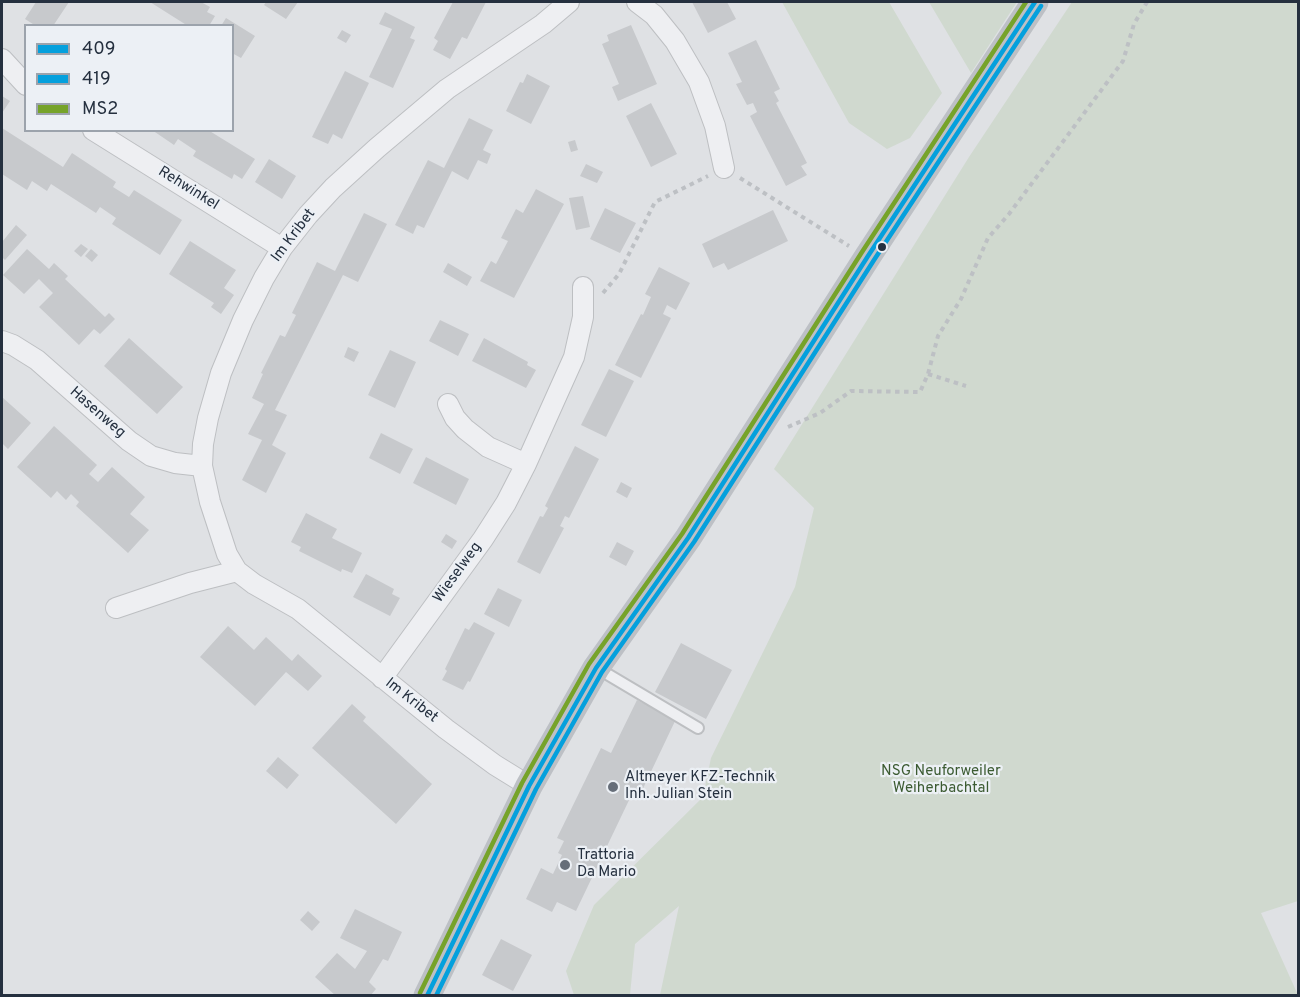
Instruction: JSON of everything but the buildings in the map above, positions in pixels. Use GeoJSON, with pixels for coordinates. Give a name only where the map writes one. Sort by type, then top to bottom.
{"type":"FeatureCollection","features":[{"type":"Feature","properties":{"kind":"main road"},"geometry":{"type":"LineString","coordinates":[[427,996],[529,786],[596,668],[688,538],[867,256],[1035,2]]}},
{"type":"Feature","properties":{"kind":"street","name":"Im Kribet"},"geometry":{"type":"LineString","coordinates":[[529,786],[495,765],[382,678],[298,609],[254,584],[237,571],[228,554],[210,502],[202,466],[203,444],[221,373],[248,310],[282,248],[333,188],[377,148],[447,89],[543,24],[568,2]]}},
{"type":"Feature","properties":{"kind":"street"},"geometry":{"type":"LineString","coordinates":[[637,2],[654,15],[675,40],[699,82],[715,126],[724,168]]}},
{"type":"Feature","properties":{"kind":"street"},"geometry":{"type":"LineString","coordinates":[[2,59],[24,83]]}},
{"type":"Feature","properties":{"kind":"street","name":"Rehwinkel"},"geometry":{"type":"LineString","coordinates":[[96,132],[282,248]]}},
{"type":"Feature","properties":{"kind":"street","name":"Wieselweg"},"geometry":{"type":"LineString","coordinates":[[382,678],[483,539],[506,503],[526,464],[574,357],[583,317],[583,286]]}},
{"type":"Feature","properties":{"kind":"street","name":"Hasenweg"},"geometry":{"type":"LineString","coordinates":[[2,341],[37,360],[129,441],[151,456],[175,463],[202,466]]}},
{"type":"Feature","properties":{"kind":"street"},"geometry":{"type":"LineString","coordinates":[[448,404],[455,418],[465,429],[488,447],[526,464]]}},
{"type":"Feature","properties":{"kind":"street"},"geometry":{"type":"LineString","coordinates":[[116,608],[190,583],[237,571]]}},
{"type":"Feature","properties":{"kind":"lane"},"geometry":{"type":"LineString","coordinates":[[596,668],[698,728]]}},
{"type":"Feature","properties":{"kind":"path"},"geometry":{"type":"LineString","coordinates":[[746,445],[820,413],[851,391],[920,392],[928,374],[938,336],[961,299],[987,238],[1010,214],[1123,61],[1134,24],[1147,2]]}},
{"type":"Feature","properties":{"kind":"path"},"geometry":{"type":"LineString","coordinates":[[583,317],[619,274],[655,202],[724,168],[867,256]]}},
{"type":"Feature","properties":{"kind":"path"},"geometry":{"type":"LineString","coordinates":[[928,374],[966,386]]}},
{"type":"Feature","properties":{"kind":"green space"},"geometry":{"type":"Polygon","coordinates":[[[782,2],[889,2],[942,93],[910,138],[887,149],[849,123],[782,2]]]}},
{"type":"Feature","properties":{"kind":"green space"},"geometry":{"type":"Polygon","coordinates":[[[929,2],[1017,2],[971,73],[929,2]]]}},
{"type":"Feature","properties":{"kind":"green space","name":"NSG Neuforweiler Weiherbachtal"},"geometry":{"type":"Polygon","coordinates":[[[1072,2],[1298,2],[1298,901],[1261,913],[1298,995],[660,995],[679,906],[635,944],[630,995],[574,995],[566,971],[594,905],[703,797],[711,758],[795,587],[814,508],[774,469],[969,157],[1072,2]]]}},
{"type":"Feature","properties":{"kind":"transit line","name":"MS2"},"geometry":{"type":"LineString","coordinates":[[420,993],[522,783],[589,664],[682,534],[862,252],[1026,2]]}},
{"type":"Feature","properties":{"kind":"transit line","name":"409"},"geometry":{"type":"LineString","coordinates":[[427,996],[529,786],[596,668],[688,538],[868,256],[1035,2]]}},
{"type":"Feature","properties":{"kind":"transit line","name":"419"},"geometry":{"type":"LineString","coordinates":[[436,996],[536,789],[602,672],[694,542],[874,260],[1041,6]]}},
{"type":"Feature","properties":{"kind":"place","name":"Altmeyer KFZ-Technik Inh. Julian Stein"},"geometry":{"type":"Point","coordinates":[613,787]}},
{"type":"Feature","properties":{"kind":"place","name":"Trattoria Da Mario"},"geometry":{"type":"Point","coordinates":[565,865]}}]}
